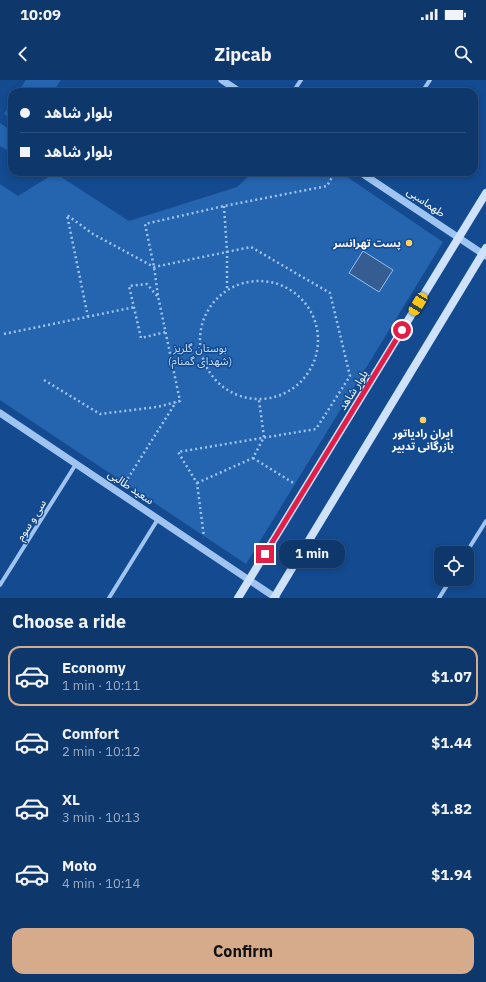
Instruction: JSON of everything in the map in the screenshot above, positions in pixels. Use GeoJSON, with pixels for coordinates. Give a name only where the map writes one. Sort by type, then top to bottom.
{"type":"FeatureCollection","features":[{"type":"Feature","properties":{"kind":"main road","name":"بلوار شاهد"},"geometry":{"type":"LineString","coordinates":[[238,598],[486,193]]}},
{"type":"Feature","properties":{"kind":"main road"},"geometry":{"type":"LineString","coordinates":[[275,598],[485,252]]}},
{"type":"Feature","properties":{"kind":"street"},"geometry":{"type":"LineString","coordinates":[[222,80],[234,88]]}},
{"type":"Feature","properties":{"kind":"street","name":"طهماسبی"},"geometry":{"type":"LineString","coordinates":[[370,176],[459,238],[485,252]]}},
{"type":"Feature","properties":{"kind":"street","name":"سعید طالبی"},"geometry":{"type":"LineString","coordinates":[[0,413],[275,598]]}},
{"type":"Feature","properties":{"kind":"street","name":"سی و سوم"},"geometry":{"type":"LineString","coordinates":[[0,585],[76,464]]}},
{"type":"Feature","properties":{"kind":"street"},"geometry":{"type":"LineString","coordinates":[[109,598],[158,519]]}},
{"type":"Feature","properties":{"kind":"street"},"geometry":{"type":"LineString","coordinates":[[470,546],[486,521]]}},
{"type":"Feature","properties":{"kind":"street"},"geometry":{"type":"LineString","coordinates":[[439,598],[446,586]]}},
{"type":"Feature","properties":{"kind":"path"},"geometry":{"type":"LineString","coordinates":[[125,483],[176,402],[180,400],[158,296],[154,267],[145,224],[224,206],[327,186],[333,176]]}},
{"type":"Feature","properties":{"kind":"path"},"geometry":{"type":"LineString","coordinates":[[224,206],[228,252],[227,291]]}},
{"type":"Feature","properties":{"kind":"path"},"geometry":{"type":"LineString","coordinates":[[88,317],[66,215],[93,234],[154,267],[251,246],[330,293],[350,376],[316,429],[178,452],[197,483],[204,537]]}},
{"type":"Feature","properties":{"kind":"path"},"geometry":{"type":"LineString","coordinates":[[259,281],[279,284],[296,294],[310,310],[317,329],[317,349],[311,368],[298,384],[281,395],[259,400],[243,397],[226,389],[212,377],[204,360],[200,342],[202,324],[210,307],[227,291],[239,285],[259,281]]}},
{"type":"Feature","properties":{"kind":"path"},"geometry":{"type":"LineString","coordinates":[[158,296],[146,284],[128,286],[141,338],[166,332]]}},
{"type":"Feature","properties":{"kind":"path"},"geometry":{"type":"LineString","coordinates":[[4,334],[134,306]]}},
{"type":"Feature","properties":{"kind":"path"},"geometry":{"type":"LineString","coordinates":[[44,380],[100,414],[157,407],[176,402]]}},
{"type":"Feature","properties":{"kind":"path"},"geometry":{"type":"LineString","coordinates":[[197,483],[253,458],[264,437],[259,400]]}},
{"type":"Feature","properties":{"kind":"path"},"geometry":{"type":"LineString","coordinates":[[253,458],[296,484]]}},
{"type":"Feature","properties":{"kind":"green space"},"geometry":{"type":"Polygon","coordinates":[[[26,80],[61,80],[56,88],[21,88],[26,80]]]}},
{"type":"Feature","properties":{"kind":"green space"},"geometry":{"type":"Polygon","coordinates":[[[8,108],[8,117],[4,114],[8,108]]]}},
{"type":"Feature","properties":{"kind":"green space"},"geometry":{"type":"Polygon","coordinates":[[[0,123],[8,128],[8,151],[0,146],[0,123]]]}},
{"type":"Feature","properties":{"kind":"green space","name":"بوستان گلریز (شهدای گمنام)"},"geometry":{"type":"Polygon","coordinates":[[[50,176],[60,176],[129,221],[237,187],[249,176],[346,176],[443,242],[246,564],[0,400],[0,184],[18,196],[50,176]]]}},
{"type":"Feature","properties":{"kind":"shaded area"},"geometry":{"type":"Polygon","coordinates":[[[363,251],[393,270],[379,292],[349,273],[363,251]]]}},
{"type":"Feature","properties":{"kind":"place","name":"پست تهرانسر"},"geometry":{"type":"Point","coordinates":[409,243]}},
{"type":"Feature","properties":{"kind":"place","name":"ایران رادیاتور بازرگانی تدبیر"},"geometry":{"type":"Point","coordinates":[423,420]}},
{"type":"Feature","properties":{"kind":"route"},"geometry":{"type":"LineString","coordinates":[[265,554],[402,330]]}}]}
